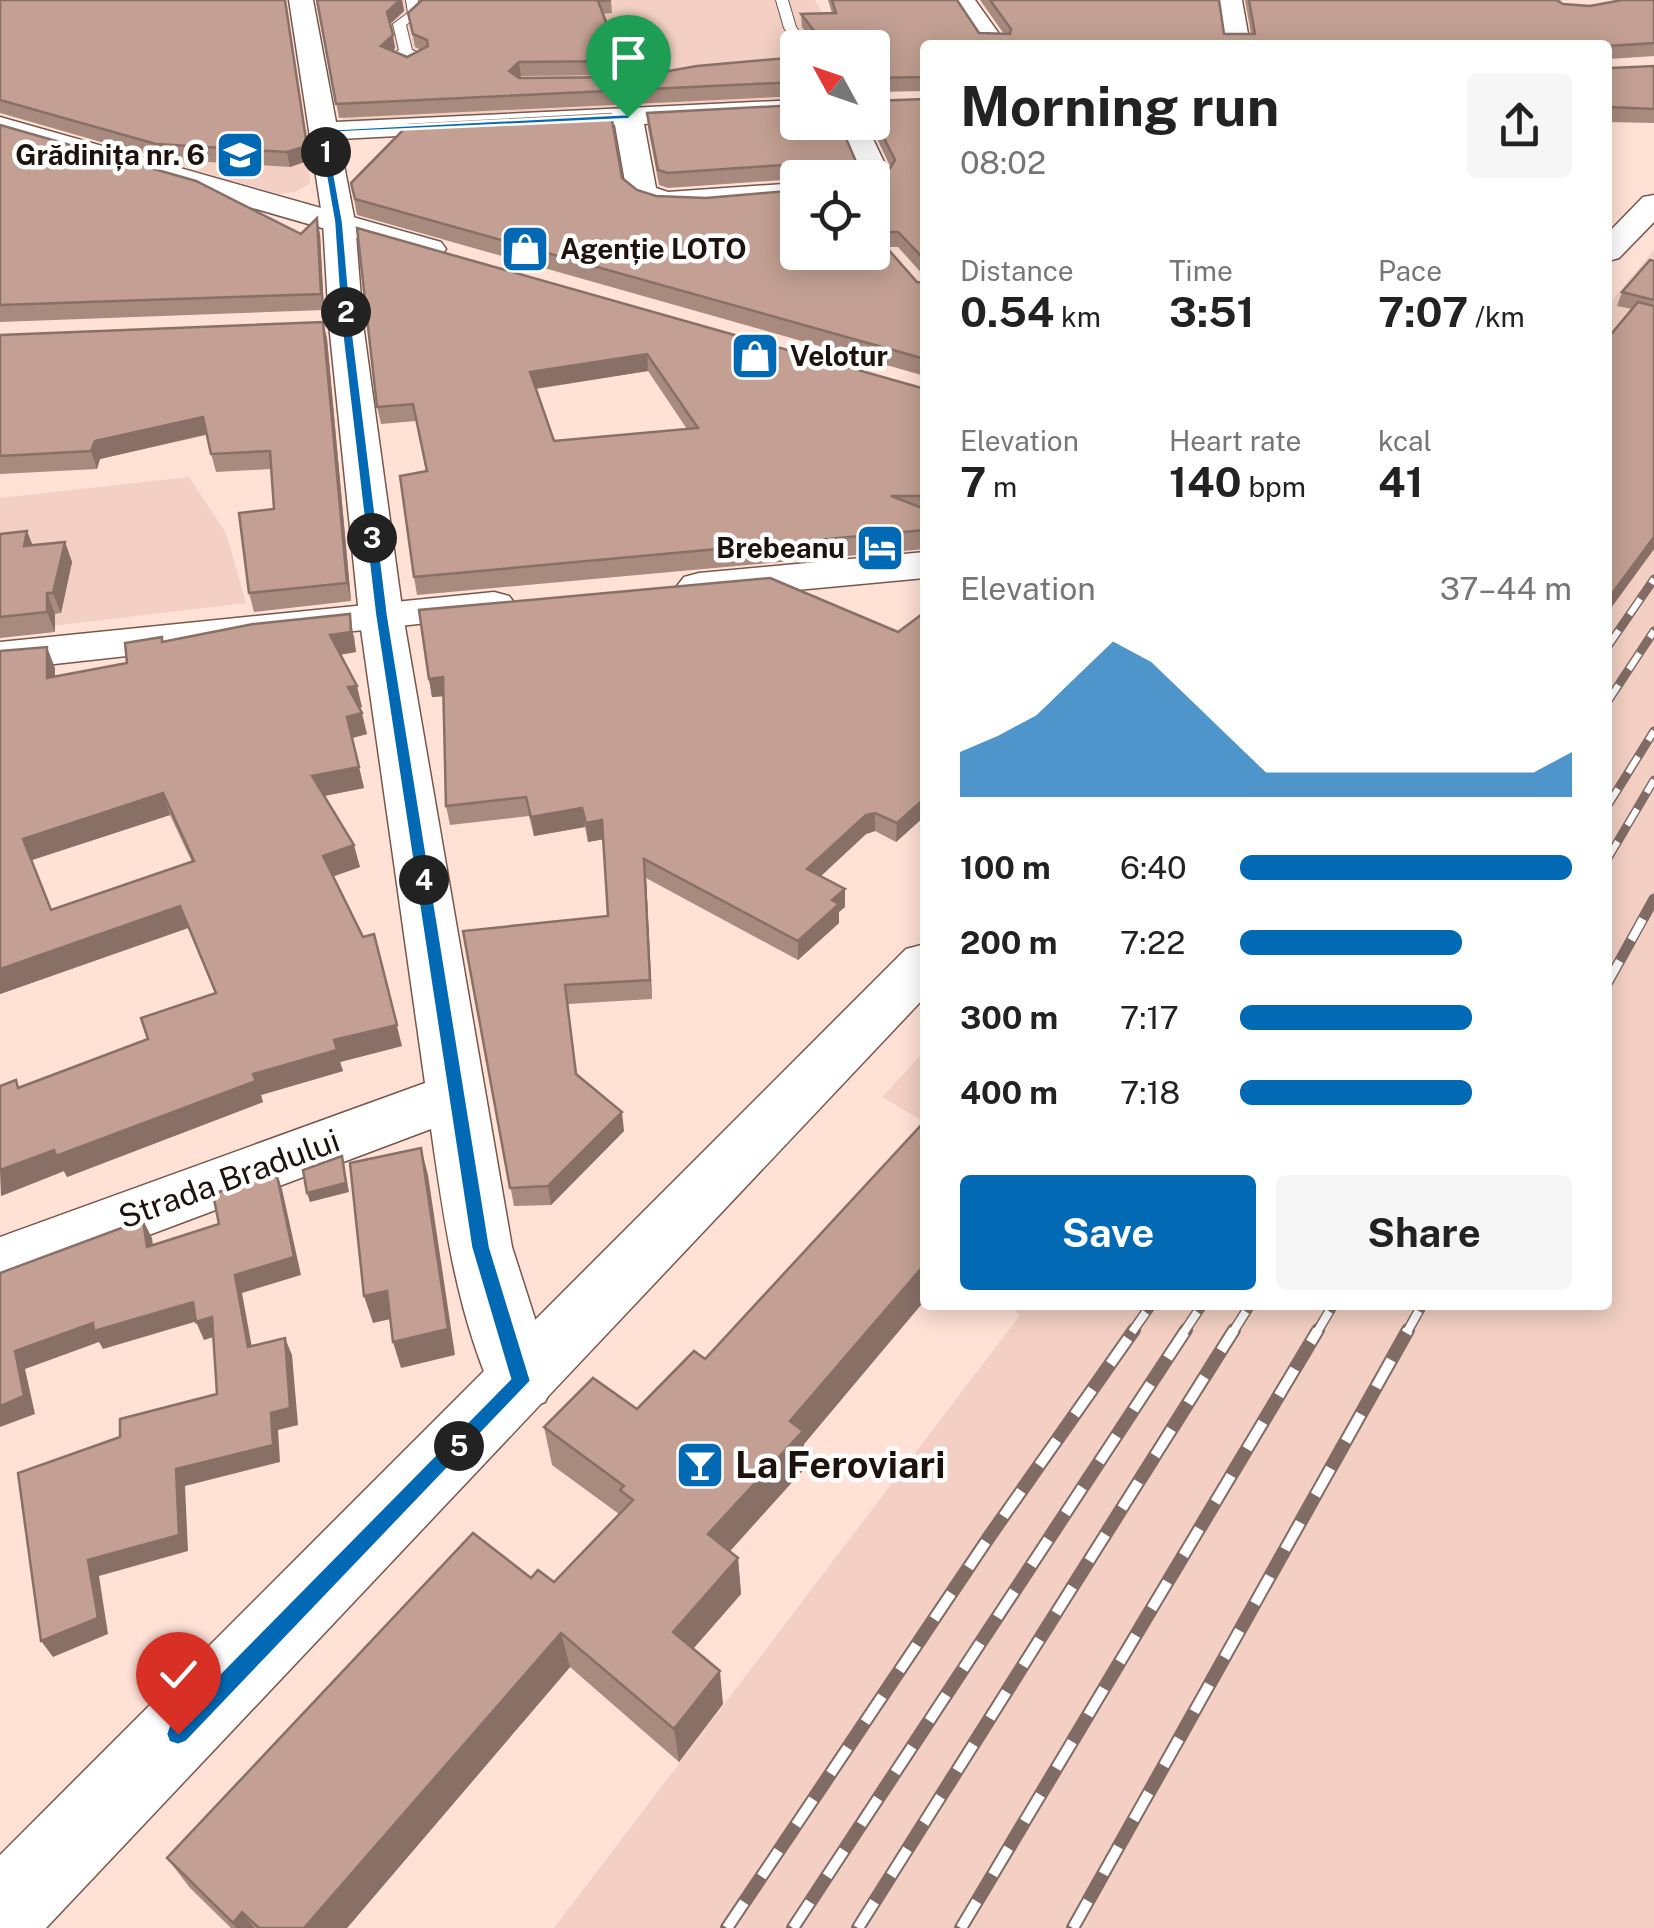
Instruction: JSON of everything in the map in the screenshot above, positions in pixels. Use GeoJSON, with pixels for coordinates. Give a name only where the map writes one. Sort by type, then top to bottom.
{"type":"FeatureCollection","features":[{"type":"Feature","properties":{"kind":"street"},"geometry":{"type":"LineString","coordinates":[[301,0],[339,222],[346,324],[381,615],[480,1247],[521,1381]]}},
{"type":"Feature","properties":{"kind":"street"},"geometry":{"type":"LineString","coordinates":[[963,0],[991,40]]}},
{"type":"Feature","properties":{"kind":"street"},"geometry":{"type":"LineString","coordinates":[[1230,0],[1236,40]]}},
{"type":"Feature","properties":{"kind":"street"},"geometry":{"type":"LineString","coordinates":[[322,130],[780,109]]}},
{"type":"Feature","properties":{"kind":"street"},"geometry":{"type":"LineString","coordinates":[[628,117],[642,194],[666,201],[780,193]]}},
{"type":"Feature","properties":{"kind":"street"},"geometry":{"type":"LineString","coordinates":[[0,126],[452,255]]}},
{"type":"Feature","properties":{"kind":"street"},"geometry":{"type":"LineString","coordinates":[[1612,248],[1654,204]]}},
{"type":"Feature","properties":{"kind":"street"},"geometry":{"type":"LineString","coordinates":[[308,326],[346,324]]}},
{"type":"Feature","properties":{"kind":"street"},"geometry":{"type":"LineString","coordinates":[[653,590],[920,565]]}},
{"type":"Feature","properties":{"kind":"street"},"geometry":{"type":"LineString","coordinates":[[0,656],[536,601]]}},
{"type":"Feature","properties":{"kind":"street"},"geometry":{"type":"LineString","coordinates":[[0,1915],[920,968]]}},
{"type":"Feature","properties":{"kind":"street","name":"Strada Bradului"},"geometry":{"type":"LineString","coordinates":[[0,1264],[458,1095]]}},
{"type":"Feature","properties":{"kind":"lane"},"geometry":{"type":"LineString","coordinates":[[406,52],[400,24],[414,14],[412,0]]}},
{"type":"Feature","properties":{"kind":"lane"},"geometry":{"type":"LineString","coordinates":[[782,0],[792,30]]}},
{"type":"Feature","properties":{"kind":"shaded area"},"geometry":{"type":"Polygon","coordinates":[[[324,0],[815,0],[832,30],[780,30],[780,100],[343,121],[324,0]]]}},
{"type":"Feature","properties":{"kind":"shaded area"},"geometry":{"type":"Polygon","coordinates":[[[307,130],[310,184],[295,192],[279,194],[168,162],[252,133],[307,130]]]}},
{"type":"Feature","properties":{"kind":"shaded area"},"geometry":{"type":"Polygon","coordinates":[[[1654,250],[1654,1928],[554,1928],[1020,1315],[1014,1310],[1612,1310],[1612,300],[1654,250]]]}},
{"type":"Feature","properties":{"kind":"shaded area"},"geometry":{"type":"Polygon","coordinates":[[[189,477],[226,533],[246,603],[0,632],[0,498],[189,477]]]}},
{"type":"Feature","properties":{"kind":"shaded area"},"geometry":{"type":"Polygon","coordinates":[[[920,1056],[920,1119],[882,1097],[920,1056]]]}},
{"type":"Feature","properties":{"kind":"building"},"geometry":{"type":"Polygon","coordinates":[[[0,0],[285,0],[307,146],[287,152],[156,144],[0,100],[0,0]]]}},
{"type":"Feature","properties":{"kind":"building"},"geometry":{"type":"Polygon","coordinates":[[[317,0],[400,0],[387,12],[393,35],[381,46],[407,57],[428,46],[427,40],[413,34],[408,13],[422,0],[611,0],[598,1],[621,61],[519,62],[509,71],[519,78],[634,77],[697,66],[780,59],[780,83],[336,104],[317,0]]]}},
{"type":"Feature","properties":{"kind":"building"},"geometry":{"type":"Polygon","coordinates":[[[832,0],[957,0],[979,33],[1010,34],[1011,29],[990,0],[1219,0],[1224,34],[1255,34],[1249,0],[1556,0],[1590,6],[1654,0],[1654,43],[920,40],[920,77],[890,78],[890,30],[813,30],[801,14],[836,13],[832,0]]]}},
{"type":"Feature","properties":{"kind":"building"},"geometry":{"type":"Polygon","coordinates":[[[1654,66],[1654,109],[1612,107],[1612,68],[1654,66]]]}},
{"type":"Feature","properties":{"kind":"building"},"geometry":{"type":"Polygon","coordinates":[[[920,99],[920,255],[898,232],[890,232],[890,168],[895,160],[885,140],[890,140],[890,100],[920,99]]]}},
{"type":"Feature","properties":{"kind":"building"},"geometry":{"type":"Polygon","coordinates":[[[780,106],[780,140],[847,140],[855,160],[780,160],[780,165],[668,173],[658,170],[647,113],[780,106]]]}},
{"type":"Feature","properties":{"kind":"building"},"geometry":{"type":"Polygon","coordinates":[[[611,114],[622,178],[637,190],[656,196],[706,198],[780,192],[780,270],[890,270],[890,251],[920,282],[920,358],[355,199],[351,183],[408,125],[611,114]]]}},
{"type":"Feature","properties":{"kind":"building"},"geometry":{"type":"Polygon","coordinates":[[[0,125],[196,181],[301,234],[317,218],[321,294],[0,305],[0,125]]]}},
{"type":"Feature","properties":{"kind":"building"},"geometry":{"type":"Polygon","coordinates":[[[357,228],[920,388],[920,496],[891,496],[920,507],[920,530],[414,577],[400,476],[427,471],[413,404],[377,407],[357,228]],[[647,354],[530,372],[554,441],[698,428],[647,354]]]}},
{"type":"Feature","properties":{"kind":"building"},"geometry":{"type":"Polygon","coordinates":[[[1650,260],[1654,261],[1654,300],[1622,292],[1650,260]]]}},
{"type":"Feature","properties":{"kind":"building"},"geometry":{"type":"Polygon","coordinates":[[[1638,302],[1654,306],[1654,537],[1612,594],[1612,333],[1638,302]]]}},
{"type":"Feature","properties":{"kind":"building"},"geometry":{"type":"Polygon","coordinates":[[[323,322],[347,583],[249,593],[239,513],[274,509],[270,451],[211,454],[203,417],[95,441],[91,451],[0,456],[0,335],[323,322]]]}},
{"type":"Feature","properties":{"kind":"building"},"geometry":{"type":"Polygon","coordinates":[[[27,531],[24,546],[65,542],[53,593],[47,593],[47,612],[0,617],[0,534],[27,531]]]}},
{"type":"Feature","properties":{"kind":"building"},"geometry":{"type":"Polygon","coordinates":[[[770,578],[898,632],[920,616],[920,802],[897,823],[875,813],[866,815],[807,869],[845,889],[832,900],[839,904],[798,941],[644,859],[650,980],[565,985],[576,1074],[622,1112],[548,1186],[510,1188],[463,931],[608,916],[602,820],[586,823],[582,808],[531,817],[526,797],[446,806],[443,677],[429,679],[419,610],[770,578]]]}},
{"type":"Feature","properties":{"kind":"building"},"geometry":{"type":"Polygon","coordinates":[[[350,614],[351,632],[330,635],[357,686],[348,687],[362,713],[347,717],[359,767],[312,776],[354,845],[323,856],[363,937],[374,934],[397,1025],[334,1040],[337,1050],[253,1074],[256,1081],[56,1156],[54,1150],[0,1170],[0,1086],[16,1080],[18,1088],[148,1039],[141,1018],[216,993],[180,906],[0,969],[0,651],[47,647],[47,678],[127,663],[125,643],[162,637],[162,642],[253,624],[350,614]],[[163,793],[23,839],[51,910],[194,861],[163,793]]]}},
{"type":"Feature","properties":{"kind":"building"},"geometry":{"type":"Polygon","coordinates":[[[920,1126],[920,1270],[790,1421],[803,1431],[708,1534],[738,1558],[673,1632],[720,1671],[674,1729],[561,1633],[304,1928],[259,1928],[242,1912],[233,1923],[167,1858],[473,1533],[531,1578],[538,1570],[554,1582],[633,1500],[620,1490],[624,1486],[544,1427],[593,1378],[637,1409],[694,1351],[705,1359],[920,1126]]]}},
{"type":"Feature","properties":{"kind":"building"},"geometry":{"type":"Polygon","coordinates":[[[421,1148],[448,1329],[393,1342],[387,1291],[364,1296],[350,1163],[421,1148]]]}},
{"type":"Feature","properties":{"kind":"building"},"geometry":{"type":"Polygon","coordinates":[[[342,1156],[346,1183],[307,1193],[303,1170],[342,1156]]]}},
{"type":"Feature","properties":{"kind":"building"},"geometry":{"type":"Polygon","coordinates":[[[276,1171],[294,1257],[235,1275],[248,1347],[285,1338],[290,1408],[271,1413],[273,1445],[176,1469],[179,1535],[88,1560],[98,1618],[41,1641],[18,1473],[120,1437],[120,1419],[217,1394],[212,1317],[196,1322],[193,1302],[94,1331],[93,1323],[15,1351],[24,1396],[0,1406],[0,1273],[143,1220],[147,1247],[219,1224],[213,1194],[276,1171]]]}},
{"type":"Feature","properties":{"kind":"railway"},"geometry":{"type":"LineString","coordinates":[[1612,640],[1654,579]]}},
{"type":"Feature","properties":{"kind":"railway"},"geometry":{"type":"LineString","coordinates":[[1612,695],[1654,631]]}},
{"type":"Feature","properties":{"kind":"railway"},"geometry":{"type":"LineString","coordinates":[[1612,799],[1654,731]]}},
{"type":"Feature","properties":{"kind":"railway"},"geometry":{"type":"LineString","coordinates":[[1612,851],[1654,780]]}},
{"type":"Feature","properties":{"kind":"railway"},"geometry":{"type":"LineString","coordinates":[[1612,975],[1654,899]]}},
{"type":"Feature","properties":{"kind":"railway"},"geometry":{"type":"LineString","coordinates":[[1132,1332],[1147,1310]]}},
{"type":"Feature","properties":{"kind":"railway"},"geometry":{"type":"LineString","coordinates":[[1184,1332],[1199,1310]]}},
{"type":"Feature","properties":{"kind":"railway"},"geometry":{"type":"LineString","coordinates":[[1233,1332],[1247,1310]]}},
{"type":"Feature","properties":{"kind":"railway"},"geometry":{"type":"LineString","coordinates":[[1317,1332],[1330,1310]]}},
{"type":"Feature","properties":{"kind":"railway"},"geometry":{"type":"LineString","coordinates":[[1407,1332],[1419,1310]]}},
{"type":"Feature","properties":{"kind":"railway"},"geometry":{"type":"LineString","coordinates":[[727,1928],[989,1537],[1134,1330]]}},
{"type":"Feature","properties":{"kind":"railway"},"geometry":{"type":"LineString","coordinates":[[793,1928],[1186,1330]]}},
{"type":"Feature","properties":{"kind":"railway"},"geometry":{"type":"LineString","coordinates":[[858,1928],[1234,1330]]}},
{"type":"Feature","properties":{"kind":"railway"},"geometry":{"type":"LineString","coordinates":[[961,1928],[1318,1330]]}},
{"type":"Feature","properties":{"kind":"railway"},"geometry":{"type":"LineString","coordinates":[[1073,1928],[1408,1330]]}},
{"type":"Feature","properties":{"kind":"place","name":"Grădinița nr. 6"},"geometry":{"type":"Point","coordinates":[240,155]}},
{"type":"Feature","properties":{"kind":"place","name":"Agenție LOTO"},"geometry":{"type":"Point","coordinates":[525,249]}},
{"type":"Feature","properties":{"kind":"place","name":"Velotur"},"geometry":{"type":"Point","coordinates":[755,356]}},
{"type":"Feature","properties":{"kind":"place","name":"Brebeanu"},"geometry":{"type":"Point","coordinates":[880,548]}},
{"type":"Feature","properties":{"kind":"place","name":"La Feroviari"},"geometry":{"type":"Point","coordinates":[700,1465]}},
{"type":"Feature","properties":{"kind":"route"},"geometry":{"type":"LineString","coordinates":[[178,1734],[521,1381],[480,1247],[381,615],[346,324],[339,222],[322,130],[628,117]]}}]}
